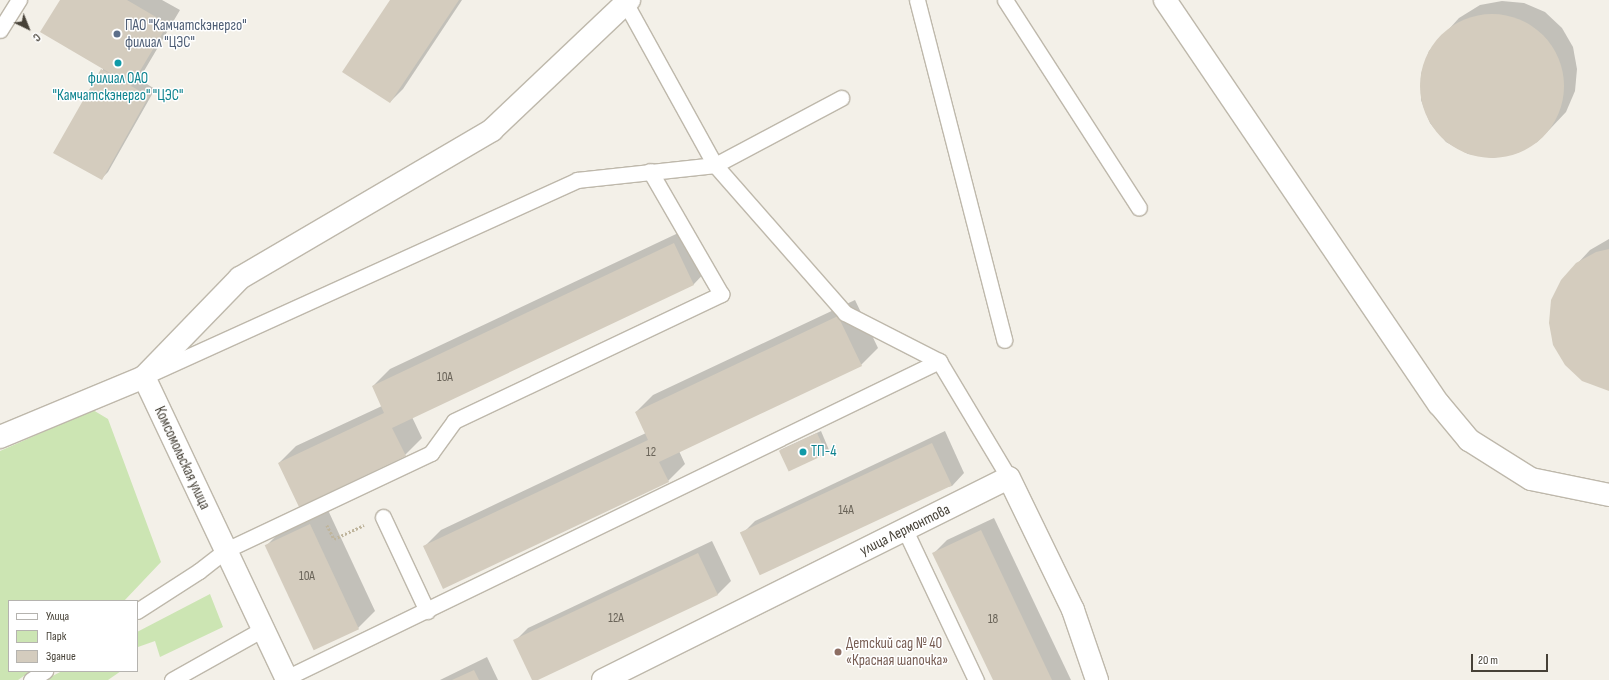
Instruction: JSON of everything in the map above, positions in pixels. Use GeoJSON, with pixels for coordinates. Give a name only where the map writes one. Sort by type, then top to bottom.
{"type":"FeatureCollection","features":[{"type":"Feature","properties":{"kind":"street"},"geometry":{"type":"LineString","coordinates":[[1165,0],[1435,397],[1469,440],[1531,479],[1609,495]]}},
{"type":"Feature","properties":{"kind":"street"},"geometry":{"type":"LineString","coordinates":[[0,437],[144,377],[240,278],[492,130],[628,2]]}},
{"type":"Feature","properties":{"kind":"street","name":"Комсомольская улица"},"geometry":{"type":"LineString","coordinates":[[144,377],[287,679]]}},
{"type":"Feature","properties":{"kind":"street"},"geometry":{"type":"LineString","coordinates":[[1009,478],[1073,610],[1098,680]]}},
{"type":"Feature","properties":{"kind":"street","name":"улица Лермонтова"},"geometry":{"type":"LineString","coordinates":[[603,680],[1009,478]]}},
{"type":"Feature","properties":{"kind":"lane"},"geometry":{"type":"LineString","coordinates":[[0,30],[19,0]]}},
{"type":"Feature","properties":{"kind":"lane"},"geometry":{"type":"LineString","coordinates":[[917,0],[1004,340]]}},
{"type":"Feature","properties":{"kind":"lane"},"geometry":{"type":"LineString","coordinates":[[1005,0],[1139,208]]}},
{"type":"Feature","properties":{"kind":"lane"},"geometry":{"type":"LineString","coordinates":[[628,2],[715,165],[845,313],[939,361],[1009,478]]}},
{"type":"Feature","properties":{"kind":"lane"},"geometry":{"type":"LineString","coordinates":[[144,377],[577,180],[650,170],[715,165],[841,98]]}},
{"type":"Feature","properties":{"kind":"lane"},"geometry":{"type":"LineString","coordinates":[[138,611],[199,571],[226,550],[431,453],[454,421],[722,294],[650,170]]}},
{"type":"Feature","properties":{"kind":"lane"},"geometry":{"type":"LineString","coordinates":[[287,679],[939,361]]}},
{"type":"Feature","properties":{"kind":"lane"},"geometry":{"type":"LineString","coordinates":[[382,517],[427,612]]}},
{"type":"Feature","properties":{"kind":"lane"},"geometry":{"type":"LineString","coordinates":[[905,530],[976,680]]}},
{"type":"Feature","properties":{"kind":"lane"},"geometry":{"type":"LineString","coordinates":[[172,680],[263,629]]}},
{"type":"Feature","properties":{"kind":"lane"},"geometry":{"type":"LineString","coordinates":[[31,680],[43,672]]}},
{"type":"Feature","properties":{"kind":"path"},"geometry":{"type":"LineString","coordinates":[[334,540],[382,517]]}},
{"type":"Feature","properties":{"kind":"green space"},"geometry":{"type":"Polygon","coordinates":[[[93,410],[108,419],[161,562],[125,600],[8,600],[8,672],[30,672],[18,680],[0,680],[0,451],[93,410]]]}},
{"type":"Feature","properties":{"kind":"green space"},"geometry":{"type":"Polygon","coordinates":[[[210,594],[223,627],[160,657],[155,641],[138,647],[138,631],[210,594]]]}},
{"type":"Feature","properties":{"kind":"green space"},"geometry":{"type":"Polygon","coordinates":[[[60,672],[120,672],[108,680],[45,680],[60,672]]]}},
{"type":"Feature","properties":{"kind":"building"},"geometry":{"type":"Polygon","coordinates":[[[60,0],[127,0],[168,24],[131,86],[149,96],[102,180],[53,153],[101,69],[120,79],[40,32],[60,0]]]}},
{"type":"Feature","properties":{"kind":"building"},"geometry":{"type":"Polygon","coordinates":[[[390,0],[459,0],[390,103],[342,72],[390,0]]]}},
{"type":"Feature","properties":{"kind":"building"},"geometry":{"type":"Polygon","coordinates":[[[1485,14],[1499,14],[1526,22],[1538,30],[1548,40],[1559,58],[1563,72],[1563,100],[1559,114],[1548,132],[1538,142],[1520,153],[1499,158],[1485,158],[1458,150],[1446,142],[1436,132],[1425,114],[1420,93],[1420,79],[1428,52],[1436,40],[1446,30],[1464,19],[1485,14]]]}},
{"type":"Feature","properties":{"kind":"building"},"geometry":{"type":"Polygon","coordinates":[[[674,243],[694,285],[392,428],[406,456],[299,507],[278,463],[384,413],[372,386],[674,243]]]}},
{"type":"Feature","properties":{"kind":"building"},"geometry":{"type":"Polygon","coordinates":[[[1609,249],[1609,391],[1582,381],[1565,365],[1553,345],[1549,323],[1551,300],[1561,280],[1576,263],[1596,252],[1609,249]]]}},
{"type":"Feature","properties":{"kind":"building"},"geometry":{"type":"Polygon","coordinates":[[[838,316],[862,366],[659,462],[669,482],[443,589],[423,546],[648,440],[635,412],[838,316]]]}},
{"type":"Feature","properties":{"kind":"building","name":"ТП-4"},"geometry":{"type":"Polygon","coordinates":[[[817,433],[827,454],[789,472],[779,451],[817,433]]]}},
{"type":"Feature","properties":{"kind":"building"},"geometry":{"type":"Polygon","coordinates":[[[932,443],[952,486],[760,575],[740,533],[932,443]]]}},
{"type":"Feature","properties":{"kind":"building"},"geometry":{"type":"Polygon","coordinates":[[[310,524],[359,629],[314,650],[265,545],[310,524]]]}},
{"type":"Feature","properties":{"kind":"building"},"geometry":{"type":"Polygon","coordinates":[[[981,530],[1052,680],[993,680],[932,553],[981,530]]]}},
{"type":"Feature","properties":{"kind":"building"},"geometry":{"type":"Polygon","coordinates":[[[698,553],[718,595],[538,680],[532,680],[513,640],[698,553]]]}},
{"type":"Feature","properties":{"kind":"building"},"geometry":{"type":"Polygon","coordinates":[[[474,670],[479,680],[452,680],[474,670]]]}},
{"type":"Feature","properties":{"kind":"place","name":"ПАО \"Камчатскэнерго\" филиал \"ЦЭС\""},"geometry":{"type":"Point","coordinates":[117,34]}},
{"type":"Feature","properties":{"kind":"place","name":"филиал ОАО \"Камчатскэнерго\" \"ЦЭС\""},"geometry":{"type":"Point","coordinates":[118,63]}},
{"type":"Feature","properties":{"kind":"place","name":"ТП-4"},"geometry":{"type":"Point","coordinates":[803,452]}},
{"type":"Feature","properties":{"kind":"place","name":"Детский сад № 40 «Красная шапочка»"},"geometry":{"type":"Point","coordinates":[838,652]}}]}
